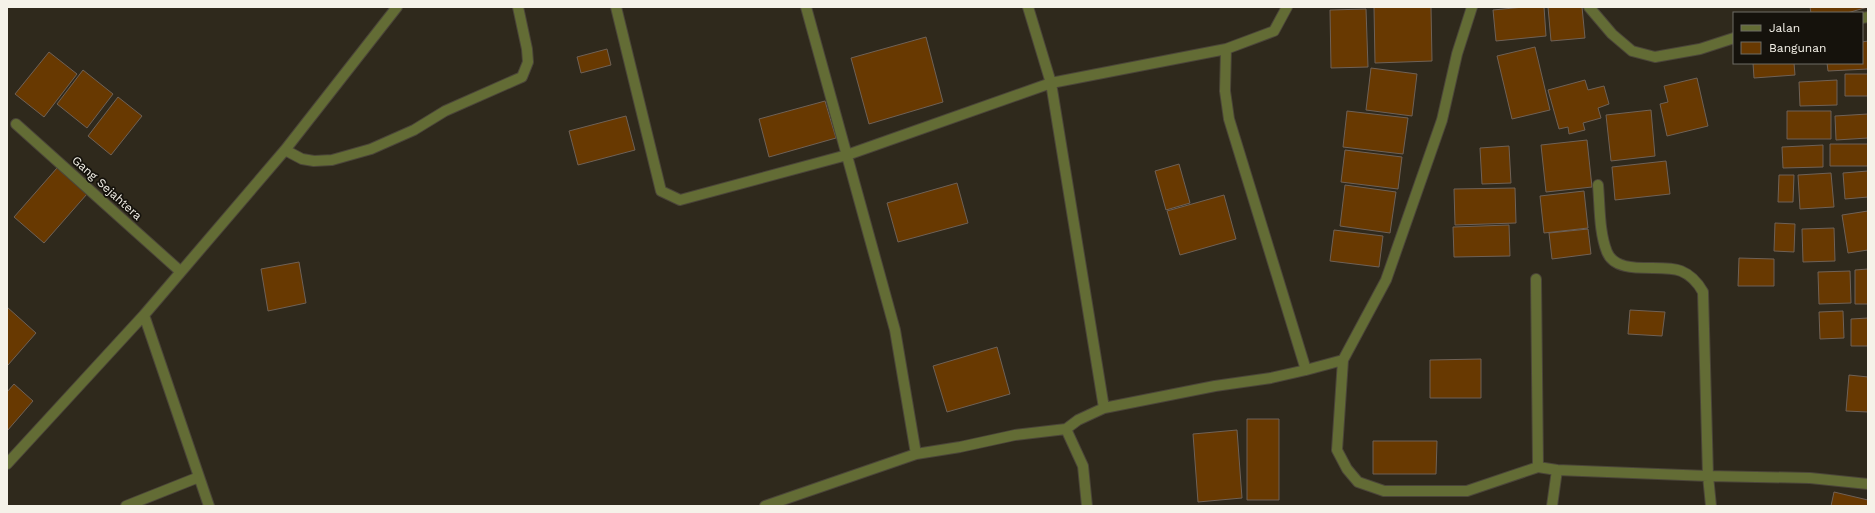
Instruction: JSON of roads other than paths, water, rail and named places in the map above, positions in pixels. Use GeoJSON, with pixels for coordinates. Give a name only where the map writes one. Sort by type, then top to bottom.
{"type":"FeatureCollection","features":[{"type":"Feature","properties":{"kind":"street"},"geometry":{"type":"LineString","coordinates":[[7,464],[144,315],[180,271],[285,150],[397,7]]}},
{"type":"Feature","properties":{"kind":"street"},"geometry":{"type":"LineString","coordinates":[[285,150],[302,158],[314,161],[332,160],[371,149],[414,130],[445,111],[522,77],[528,62],[527,49],[518,7]]}},
{"type":"Feature","properties":{"kind":"street"},"geometry":{"type":"LineString","coordinates":[[616,7],[661,191],[680,200],[847,155],[1051,83],[1226,49],[1274,31],[1287,7]]}},
{"type":"Feature","properties":{"kind":"street"},"geometry":{"type":"LineString","coordinates":[[806,7],[896,330],[916,454]]}},
{"type":"Feature","properties":{"kind":"street"},"geometry":{"type":"LineString","coordinates":[[1028,7],[1051,83],[1104,408]]}},
{"type":"Feature","properties":{"kind":"street"},"geometry":{"type":"LineString","coordinates":[[1472,7],[1456,54],[1442,120],[1386,280],[1343,360],[1337,450],[1346,469],[1358,482],[1384,491],[1467,491],[1538,467],[1557,470],[1708,476],[1810,478],[1868,484]]}},
{"type":"Feature","properties":{"kind":"street"},"geometry":{"type":"LineString","coordinates":[[1588,7],[1612,34],[1632,51],[1654,57],[1700,49],[1733,38]]}},
{"type":"Feature","properties":{"kind":"street"},"geometry":{"type":"LineString","coordinates":[[1226,49],[1225,91],[1229,119],[1306,370]]}},
{"type":"Feature","properties":{"kind":"street","name":"Gang Sejahtera"},"geometry":{"type":"LineString","coordinates":[[16,124],[180,271]]}},
{"type":"Feature","properties":{"kind":"street"},"geometry":{"type":"LineString","coordinates":[[1598,185],[1603,236],[1608,254],[1620,266],[1681,271],[1696,280],[1703,292],[1708,476],[1711,506]]}},
{"type":"Feature","properties":{"kind":"street"},"geometry":{"type":"LineString","coordinates":[[1536,279],[1538,467]]}},
{"type":"Feature","properties":{"kind":"street"},"geometry":{"type":"LineString","coordinates":[[144,315],[209,506]]}},
{"type":"Feature","properties":{"kind":"street"},"geometry":{"type":"LineString","coordinates":[[765,506],[916,454],[960,447],[1015,435],[1066,429],[1082,417],[1104,408],[1215,386],[1271,378],[1343,360]]}},
{"type":"Feature","properties":{"kind":"street"},"geometry":{"type":"LineString","coordinates":[[1066,429],[1083,466],[1087,506]]}},
{"type":"Feature","properties":{"kind":"street"},"geometry":{"type":"LineString","coordinates":[[1552,506],[1557,470]]}},
{"type":"Feature","properties":{"kind":"street"},"geometry":{"type":"LineString","coordinates":[[126,506],[199,477]]}}]}
